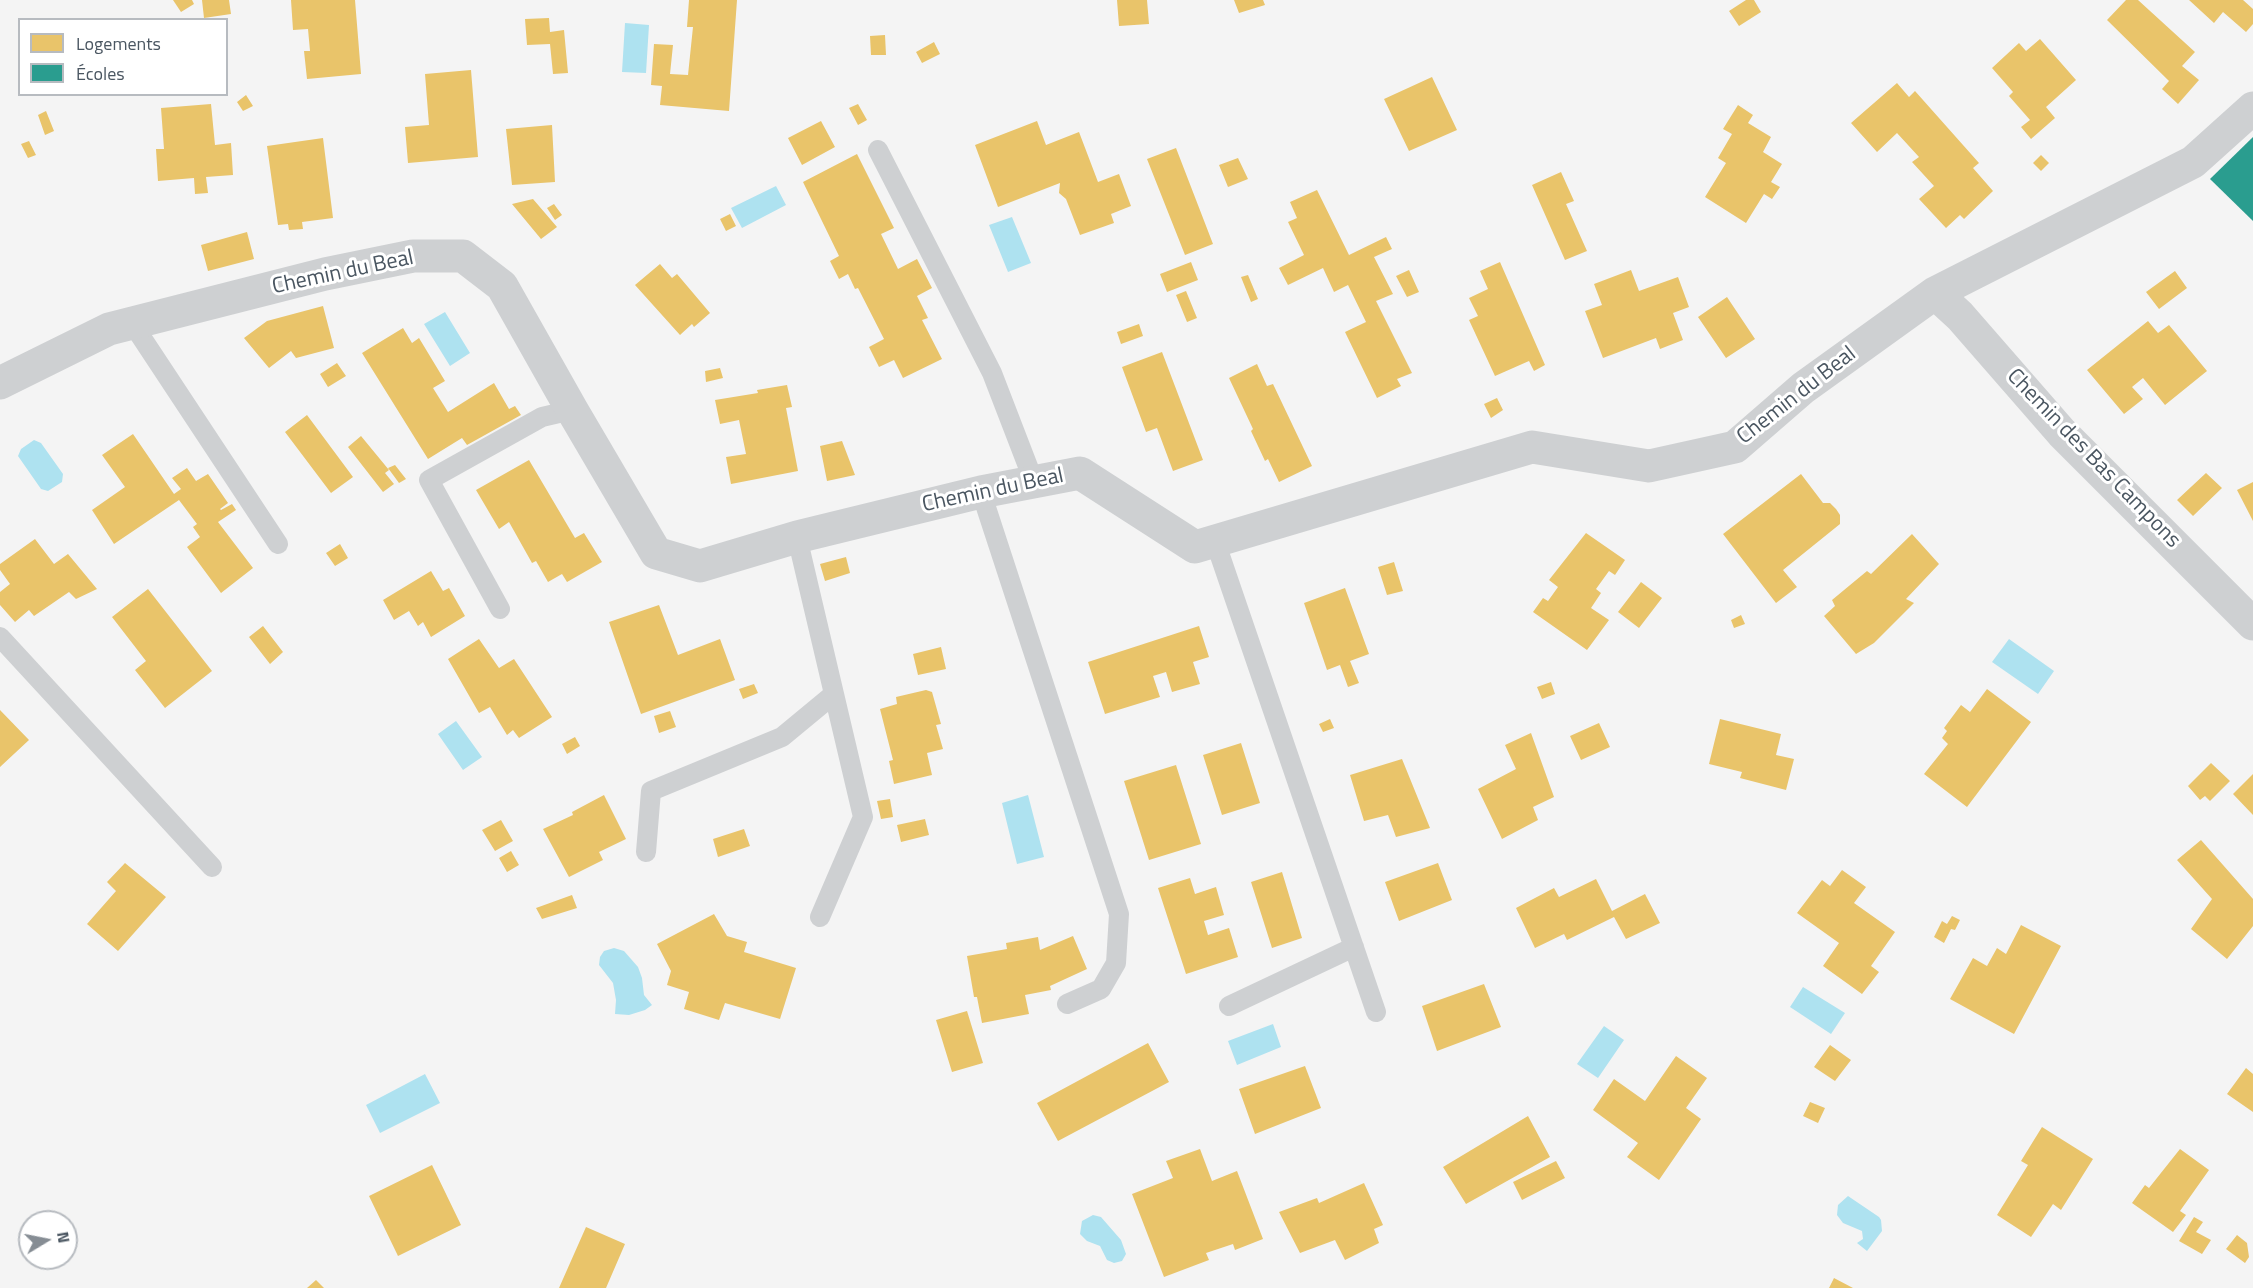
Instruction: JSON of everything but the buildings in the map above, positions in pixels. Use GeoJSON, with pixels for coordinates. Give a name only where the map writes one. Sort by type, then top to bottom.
{"type":"FeatureCollection","features":[{"type":"Feature","properties":{"kind":"street","name":"Chemin du Beal"},"geometry":{"type":"LineString","coordinates":[[0,383],[109,329],[336,272],[413,256],[463,255],[502,286],[656,553],[700,566],[797,537],[981,492],[1080,473],[1195,547],[1532,447],[1649,466],[1735,447],[1803,388],[1935,293],[2193,162],[2253,108]]}},
{"type":"Feature","properties":{"kind":"street","name":"Chemin des Bas Campons"},"geometry":{"type":"LineString","coordinates":[[1935,293],[1960,316],[2062,433],[2253,624]]}},
{"type":"Feature","properties":{"kind":"lane"},"geometry":{"type":"LineString","coordinates":[[878,150],[992,373],[1034,482]]}},
{"type":"Feature","properties":{"kind":"lane"},"geometry":{"type":"LineString","coordinates":[[132,323],[278,544]]}},
{"type":"Feature","properties":{"kind":"lane"},"geometry":{"type":"LineString","coordinates":[[500,609],[429,480],[543,417],[572,410]]}},
{"type":"Feature","properties":{"kind":"lane"},"geometry":{"type":"LineString","coordinates":[[981,492],[1119,914],[1116,963],[1101,989],[1067,1004]]}},
{"type":"Feature","properties":{"kind":"lane"},"geometry":{"type":"LineString","coordinates":[[797,537],[863,817],[820,917]]}},
{"type":"Feature","properties":{"kind":"lane"},"geometry":{"type":"LineString","coordinates":[[1215,541],[1376,1012]]}},
{"type":"Feature","properties":{"kind":"lane"},"geometry":{"type":"LineString","coordinates":[[0,637],[212,867]]}},
{"type":"Feature","properties":{"kind":"lane"},"geometry":{"type":"LineString","coordinates":[[646,852],[651,791],[782,737],[834,694]]}},
{"type":"Feature","properties":{"kind":"lane"},"geometry":{"type":"LineString","coordinates":[[1229,1006],[1354,947]]}},
{"type":"Feature","properties":{"kind":"water"},"geometry":{"type":"Polygon","coordinates":[[[625,23],[649,25],[646,73],[622,72],[625,23]]]}},
{"type":"Feature","properties":{"kind":"water"},"geometry":{"type":"Polygon","coordinates":[[[776,186],[786,205],[742,228],[731,208],[776,186]]]}},
{"type":"Feature","properties":{"kind":"water"},"geometry":{"type":"Polygon","coordinates":[[[1012,217],[1031,263],[1008,272],[989,225],[1012,217]]]}},
{"type":"Feature","properties":{"kind":"water"},"geometry":{"type":"Polygon","coordinates":[[[445,312],[470,353],[450,366],[424,324],[445,312]]]}},
{"type":"Feature","properties":{"kind":"water"},"geometry":{"type":"Polygon","coordinates":[[[34,440],[41,443],[63,474],[62,482],[48,491],[41,489],[18,456],[21,449],[34,440]]]}},
{"type":"Feature","properties":{"kind":"water"},"geometry":{"type":"Polygon","coordinates":[[[2009,639],[2054,671],[2038,694],[1992,662],[2009,639]]]}},
{"type":"Feature","properties":{"kind":"water"},"geometry":{"type":"Polygon","coordinates":[[[456,721],[482,757],[463,770],[438,734],[456,721]]]}},
{"type":"Feature","properties":{"kind":"water"},"geometry":{"type":"Polygon","coordinates":[[[1028,795],[1044,857],[1017,864],[1002,803],[1028,795]]]}},
{"type":"Feature","properties":{"kind":"water"},"geometry":{"type":"Polygon","coordinates":[[[614,948],[624,951],[638,967],[644,995],[652,1005],[645,1010],[629,1015],[615,1014],[616,1000],[613,983],[599,965],[604,951],[614,948]]]}},
{"type":"Feature","properties":{"kind":"water"},"geometry":{"type":"Polygon","coordinates":[[[1803,987],[1845,1013],[1831,1034],[1790,1007],[1803,987]]]}},
{"type":"Feature","properties":{"kind":"water"},"geometry":{"type":"Polygon","coordinates":[[[1273,1024],[1281,1047],[1237,1065],[1228,1041],[1273,1024]]]}},
{"type":"Feature","properties":{"kind":"water"},"geometry":{"type":"Polygon","coordinates":[[[1604,1026],[1624,1040],[1598,1078],[1577,1064],[1604,1026]]]}},
{"type":"Feature","properties":{"kind":"water"},"geometry":{"type":"Polygon","coordinates":[[[425,1074],[440,1103],[380,1133],[366,1105],[425,1074]]]}},
{"type":"Feature","properties":{"kind":"water"},"geometry":{"type":"Polygon","coordinates":[[[1848,1196],[1881,1220],[1882,1231],[1867,1251],[1857,1243],[1863,1239],[1862,1231],[1843,1223],[1837,1215],[1838,1205],[1848,1196]]]}},
{"type":"Feature","properties":{"kind":"water"},"geometry":{"type":"Polygon","coordinates":[[[1093,1215],[1101,1217],[1121,1240],[1126,1254],[1122,1261],[1114,1263],[1107,1260],[1100,1246],[1087,1241],[1080,1234],[1082,1221],[1093,1215]]]}}]}
